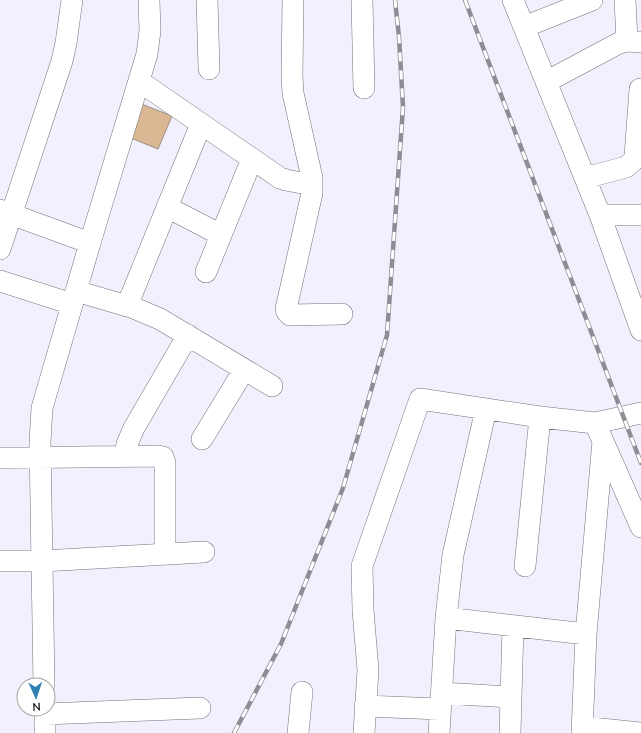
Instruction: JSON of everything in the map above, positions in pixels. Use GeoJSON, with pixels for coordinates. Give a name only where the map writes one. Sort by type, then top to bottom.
{"type":"FeatureCollection","features":[{"type":"Feature","properties":{"kind":"street"},"geometry":{"type":"LineString","coordinates":[[0,249],[5,212],[62,61],[72,0]]}},
{"type":"Feature","properties":{"kind":"street"},"geometry":{"type":"LineString","coordinates":[[44,677],[40,458],[40,424],[42,408],[150,43],[149,0]]}},
{"type":"Feature","properties":{"kind":"street"},"geometry":{"type":"LineString","coordinates":[[207,0],[209,69]]}},
{"type":"Feature","properties":{"kind":"street"},"geometry":{"type":"LineString","coordinates":[[293,0],[293,92],[312,178],[312,185],[311,202],[286,309],[290,315],[342,314]]}},
{"type":"Feature","properties":{"kind":"street"},"geometry":{"type":"LineString","coordinates":[[362,0],[364,88]]}},
{"type":"Feature","properties":{"kind":"street"},"geometry":{"type":"LineString","coordinates":[[513,0],[600,215],[633,288],[641,330]]}},
{"type":"Feature","properties":{"kind":"street"},"geometry":{"type":"LineString","coordinates":[[524,27],[592,0]]}},
{"type":"Feature","properties":{"kind":"street"},"geometry":{"type":"LineString","coordinates":[[546,82],[612,45],[619,42],[634,42],[625,0]]}},
{"type":"Feature","properties":{"kind":"street"},"geometry":{"type":"LineString","coordinates":[[139,81],[280,178],[312,185]]}},
{"type":"Feature","properties":{"kind":"street"},"geometry":{"type":"LineString","coordinates":[[585,178],[626,167],[635,156],[639,128],[640,89]]}},
{"type":"Feature","properties":{"kind":"street"},"geometry":{"type":"LineString","coordinates":[[127,306],[201,124]]}},
{"type":"Feature","properties":{"kind":"street"},"geometry":{"type":"LineString","coordinates":[[206,272],[252,159]]}},
{"type":"Feature","properties":{"kind":"street"},"geometry":{"type":"LineString","coordinates":[[167,207],[221,235]]}},
{"type":"Feature","properties":{"kind":"street"},"geometry":{"type":"LineString","coordinates":[[5,212],[90,243]]}},
{"type":"Feature","properties":{"kind":"street"},"geometry":{"type":"LineString","coordinates":[[600,215],[641,215]]}},
{"type":"Feature","properties":{"kind":"street"},"geometry":{"type":"LineString","coordinates":[[0,281],[74,298],[127,306],[145,312],[160,319],[272,386]]}},
{"type":"Feature","properties":{"kind":"street"},"geometry":{"type":"LineString","coordinates":[[125,456],[127,444],[134,428],[188,336]]}},
{"type":"Feature","properties":{"kind":"street"},"geometry":{"type":"LineString","coordinates":[[202,439],[244,370]]}},
{"type":"Feature","properties":{"kind":"street"},"geometry":{"type":"LineString","coordinates":[[364,733],[368,670],[363,610],[362,566],[420,399],[540,417],[599,432],[641,413]]}},
{"type":"Feature","properties":{"kind":"street"},"geometry":{"type":"LineString","coordinates":[[439,733],[446,618],[453,555],[486,409]]}},
{"type":"Feature","properties":{"kind":"street"},"geometry":{"type":"LineString","coordinates":[[525,566],[540,417]]}},
{"type":"Feature","properties":{"kind":"street"},"geometry":{"type":"LineString","coordinates":[[599,432],[641,527]]}},
{"type":"Feature","properties":{"kind":"street"},"geometry":{"type":"LineString","coordinates":[[599,432],[586,634],[582,730],[640,733]]}},
{"type":"Feature","properties":{"kind":"street"},"geometry":{"type":"LineString","coordinates":[[0,458],[158,456],[164,459],[165,554]]}},
{"type":"Feature","properties":{"kind":"street"},"geometry":{"type":"LineString","coordinates":[[0,561],[42,561],[204,552]]}},
{"type":"Feature","properties":{"kind":"street"},"geometry":{"type":"LineString","coordinates":[[446,618],[586,634]]}},
{"type":"Feature","properties":{"kind":"street"},"geometry":{"type":"LineString","coordinates":[[510,733],[512,626]]}},
{"type":"Feature","properties":{"kind":"street"},"geometry":{"type":"LineString","coordinates":[[298,733],[302,692]]}},
{"type":"Feature","properties":{"kind":"street"},"geometry":{"type":"LineString","coordinates":[[366,706],[511,697]]}},
{"type":"Feature","properties":{"kind":"street"},"geometry":{"type":"LineString","coordinates":[[45,719],[200,708]]}},
{"type":"Feature","properties":{"kind":"building"},"geometry":{"type":"Polygon","coordinates":[[[139,103],[172,116],[158,149],[126,136],[139,103]]]}},
{"type":"Feature","properties":{"kind":"railway"},"geometry":{"type":"LineString","coordinates":[[234,733],[281,644],[343,488],[387,335],[403,107],[399,37],[395,0]]}},
{"type":"Feature","properties":{"kind":"railway"},"geometry":{"type":"LineString","coordinates":[[465,0],[641,463]]}}]}
